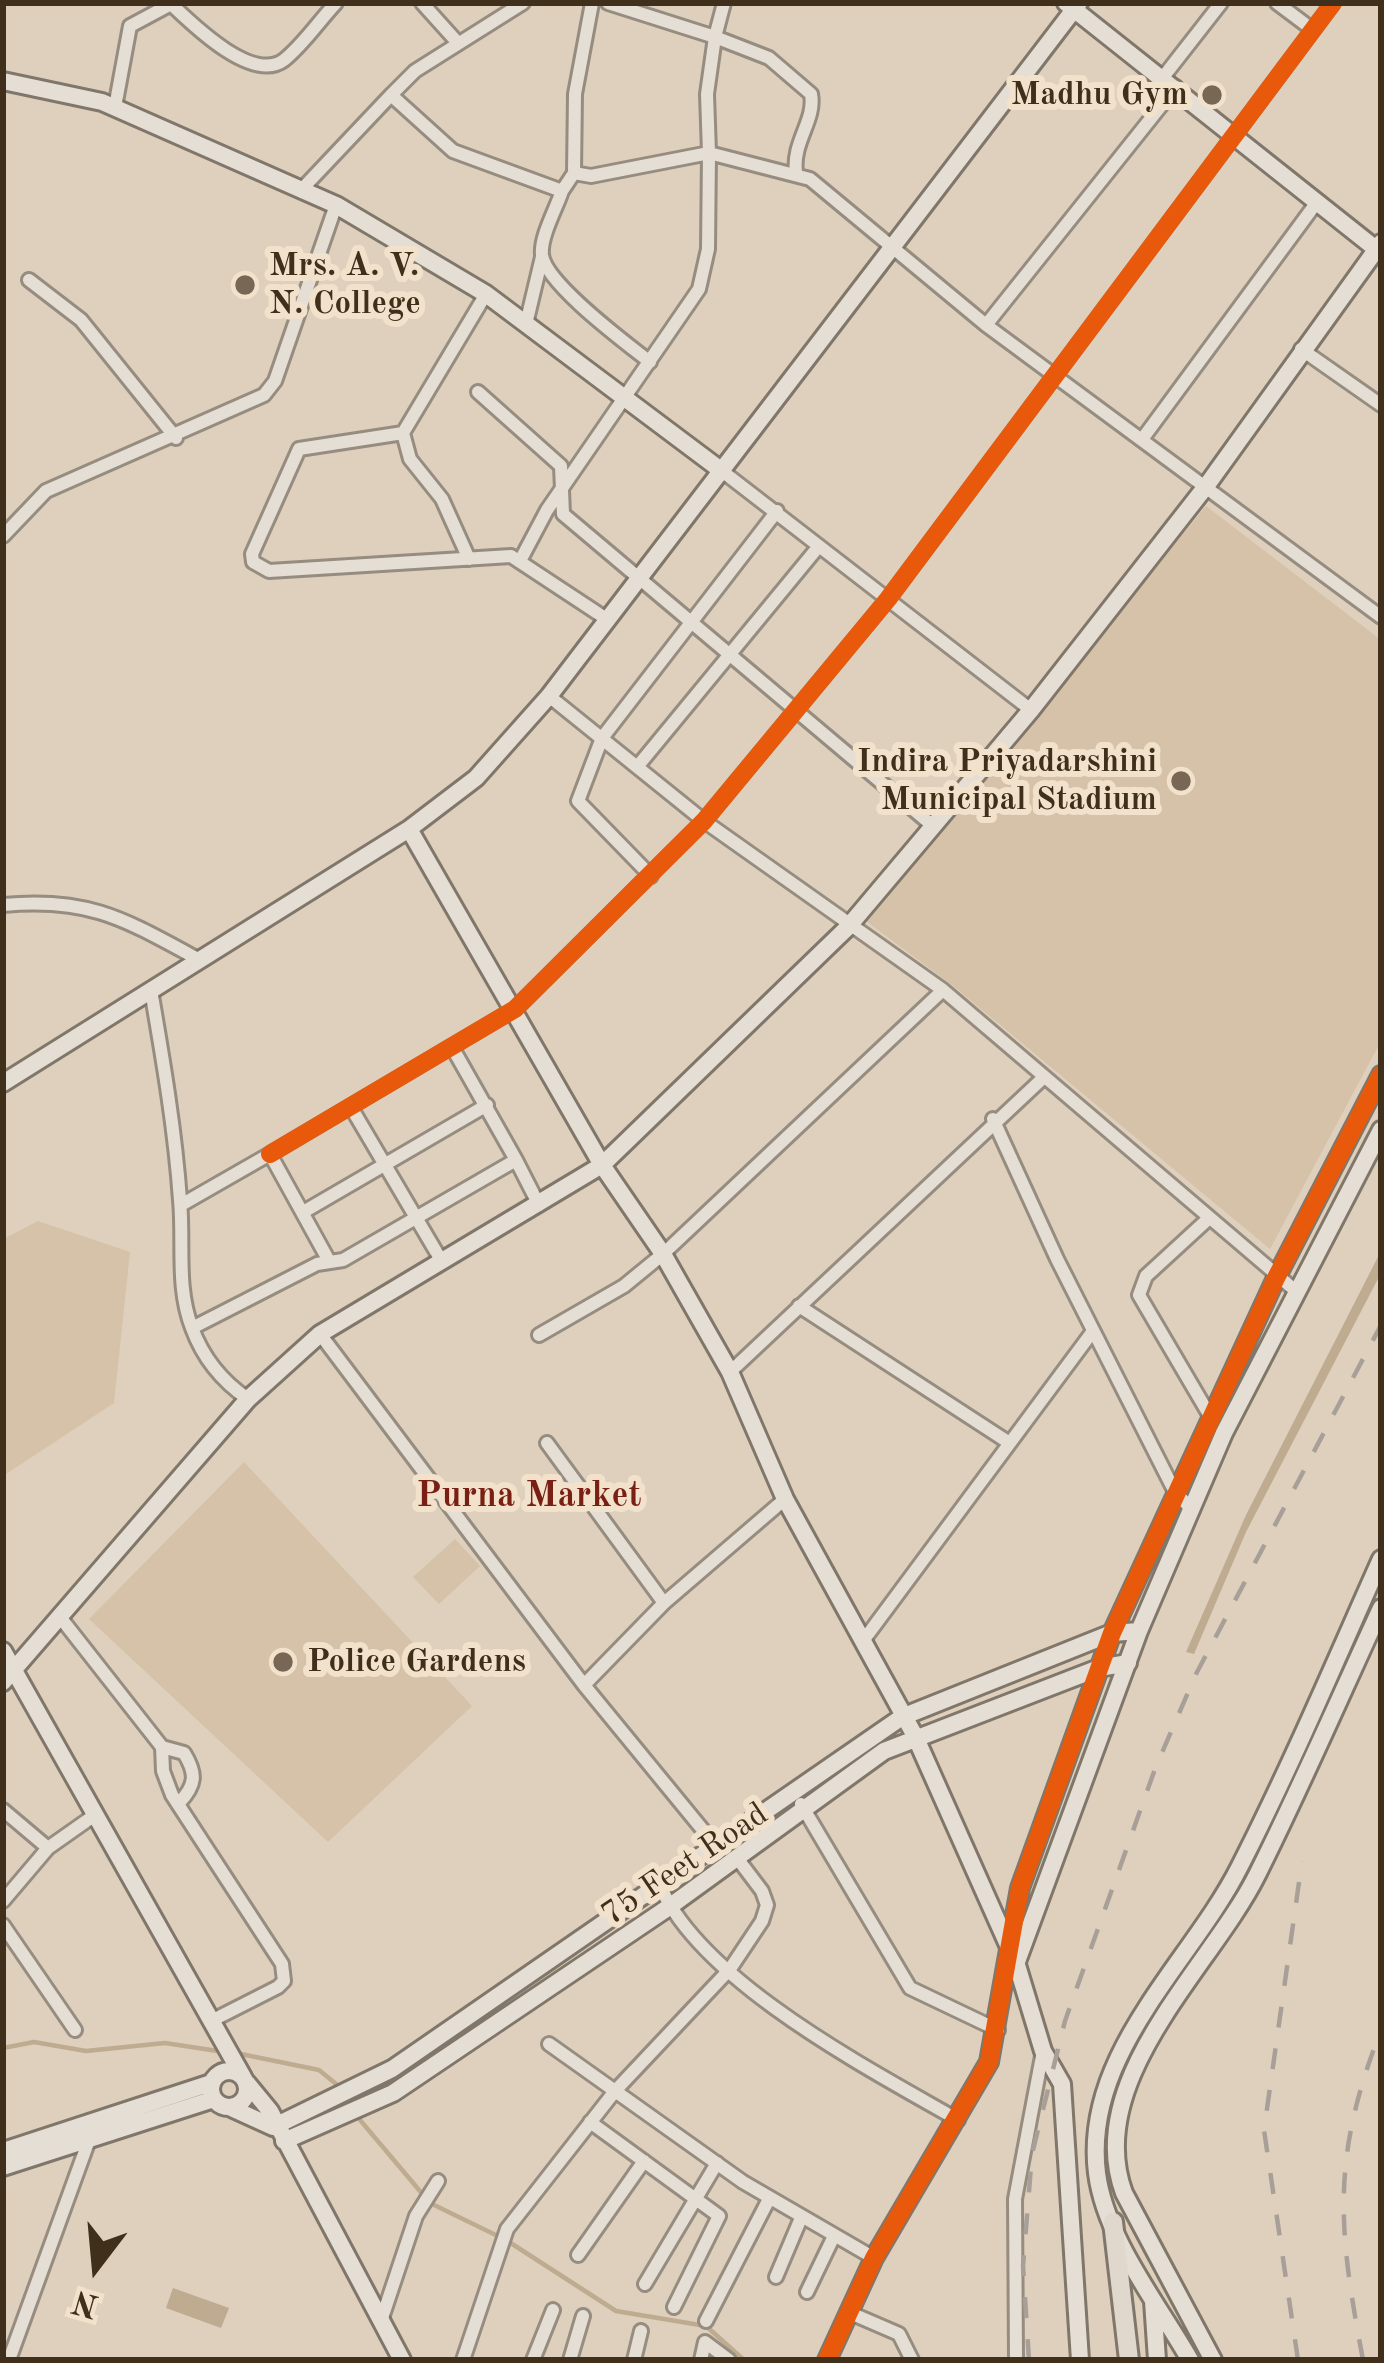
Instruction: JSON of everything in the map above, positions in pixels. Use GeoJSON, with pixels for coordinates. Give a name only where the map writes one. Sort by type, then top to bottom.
{"type":"FeatureCollection","features":[{"type":"Feature","properties":{"kind":"main road"},"geometry":{"type":"LineString","coordinates":[[1113,2222],[1129,2360]]}},
{"type":"Feature","properties":{"kind":"street"},"geometry":{"type":"LineString","coordinates":[[116,107],[130,26],[172,3],[215,47],[271,65],[283,61],[336,3]]}},
{"type":"Feature","properties":{"kind":"street"},"geometry":{"type":"LineString","coordinates":[[422,3],[458,43]]}},
{"type":"Feature","properties":{"kind":"street"},"geometry":{"type":"LineString","coordinates":[[303,188],[415,71],[524,3]]}},
{"type":"Feature","properties":{"kind":"street"},"geometry":{"type":"LineString","coordinates":[[526,324],[562,191],[574,173],[575,94],[592,3]]}},
{"type":"Feature","properties":{"kind":"street"},"geometry":{"type":"LineString","coordinates":[[521,559],[526,542],[704,277],[710,153],[707,94],[724,3]]}},
{"type":"Feature","properties":{"kind":"street"},"geometry":{"type":"LineString","coordinates":[[986,326],[1170,81],[1221,3]]}},
{"type":"Feature","properties":{"kind":"street"},"geometry":{"type":"LineString","coordinates":[[1277,3],[1313,30]]}},
{"type":"Feature","properties":{"kind":"street"},"geometry":{"type":"LineString","coordinates":[[181,1205],[515,1009],[704,821],[888,599],[1333,3]]}},
{"type":"Feature","properties":{"kind":"street"},"geometry":{"type":"LineString","coordinates":[[616,4],[769,58],[812,94],[812,110],[795,144],[796,172]]}},
{"type":"Feature","properties":{"kind":"street"},"geometry":{"type":"LineString","coordinates":[[3,1083],[409,829],[476,778],[608,620],[893,249],[1073,4],[1379,248],[1301,349],[1208,485],[1031,710],[848,927],[602,1165],[320,1334],[248,1399],[3,1682]]}},
{"type":"Feature","properties":{"kind":"street"},"geometry":{"type":"LineString","coordinates":[[3,81],[116,107],[303,188],[486,294],[777,511],[1031,710]]}},
{"type":"Feature","properties":{"kind":"street"},"geometry":{"type":"LineString","coordinates":[[391,95],[453,151],[562,191]]}},
{"type":"Feature","properties":{"kind":"street"},"geometry":{"type":"LineString","coordinates":[[574,173],[591,176],[710,153],[796,172],[986,326],[1381,616]]}},
{"type":"Feature","properties":{"kind":"street"},"geometry":{"type":"LineString","coordinates":[[1143,438],[1318,202]]}},
{"type":"Feature","properties":{"kind":"street"},"geometry":{"type":"LineString","coordinates":[[3,536],[46,491],[250,405],[275,381],[336,205]]}},
{"type":"Feature","properties":{"kind":"street"},"geometry":{"type":"LineString","coordinates":[[542,256],[598,321],[650,362]]}},
{"type":"Feature","properties":{"kind":"street"},"geometry":{"type":"LineString","coordinates":[[29,280],[81,320],[176,438]]}},
{"type":"Feature","properties":{"kind":"street"},"geometry":{"type":"LineString","coordinates":[[486,294],[412,425],[403,433],[299,449],[251,554],[254,562],[269,571],[521,559],[608,620]]}},
{"type":"Feature","properties":{"kind":"street"},"geometry":{"type":"LineString","coordinates":[[1301,349],[1381,405]]}},
{"type":"Feature","properties":{"kind":"street"},"geometry":{"type":"LineString","coordinates":[[478,392],[561,466],[563,514],[933,826]]}},
{"type":"Feature","properties":{"kind":"street"},"geometry":{"type":"LineString","coordinates":[[403,433],[410,458],[442,499],[469,559]]}},
{"type":"Feature","properties":{"kind":"street"},"geometry":{"type":"LineString","coordinates":[[651,876],[578,801],[602,738],[777,511]]}},
{"type":"Feature","properties":{"kind":"street"},"geometry":{"type":"LineString","coordinates":[[637,767],[819,546]]}},
{"type":"Feature","properties":{"kind":"street"},"geometry":{"type":"LineString","coordinates":[[549,696],[704,821],[943,990],[1207,1220],[1297,1292]]}},
{"type":"Feature","properties":{"kind":"street"},"geometry":{"type":"LineString","coordinates":[[409,829],[602,1165],[663,1254],[730,1372],[785,1499],[915,1736],[1017,1965],[1042,2051],[1061,2076],[1064,2094],[1080,2360]]}},
{"type":"Feature","properties":{"kind":"street"},"geometry":{"type":"LineString","coordinates":[[3,905],[64,901],[131,923],[198,959]]}},
{"type":"Feature","properties":{"kind":"street"},"geometry":{"type":"LineString","coordinates":[[151,990],[181,1205],[182,1281],[192,1328],[212,1366],[248,1399]]}},
{"type":"Feature","properties":{"kind":"street"},"geometry":{"type":"LineString","coordinates":[[539,1335],[624,1286],[663,1254],[943,990]]}},
{"type":"Feature","properties":{"kind":"street"},"geometry":{"type":"LineString","coordinates":[[452,1047],[539,1205]]}},
{"type":"Feature","properties":{"kind":"street"},"geometry":{"type":"LineString","coordinates":[[827,2360],[874,2258],[959,2121],[989,2062],[1020,1888],[1112,1633],[1174,1490],[1276,1278],[1381,1075]]}},
{"type":"Feature","properties":{"kind":"street"},"geometry":{"type":"LineString","coordinates":[[730,1372],[994,1119],[1042,1079]]}},
{"type":"Feature","properties":{"kind":"street"},"geometry":{"type":"LineString","coordinates":[[305,1211],[487,1106]]}},
{"type":"Feature","properties":{"kind":"street"},"geometry":{"type":"LineString","coordinates":[[352,1108],[441,1260]]}},
{"type":"Feature","properties":{"kind":"street"},"geometry":{"type":"LineString","coordinates":[[994,1119],[1093,1331],[1174,1490],[1191,1509]]}},
{"type":"Feature","properties":{"kind":"street"},"geometry":{"type":"LineString","coordinates":[[1003,1982],[1017,1965],[1139,1631],[1191,1509],[1381,1130]]}},
{"type":"Feature","properties":{"kind":"street"},"geometry":{"type":"LineString","coordinates":[[270,1154],[329,1261]]}},
{"type":"Feature","properties":{"kind":"street"},"geometry":{"type":"LineString","coordinates":[[192,1328],[329,1261],[344,1260],[516,1160]]}},
{"type":"Feature","properties":{"kind":"street"},"geometry":{"type":"LineString","coordinates":[[1207,1220],[1146,1276],[1139,1295],[1210,1416]]}},
{"type":"Feature","properties":{"kind":"street"},"geometry":{"type":"LineString","coordinates":[[799,1306],[1008,1442]]}},
{"type":"Feature","properties":{"kind":"street"},"geometry":{"type":"LineString","coordinates":[[863,1641],[1093,1331]]}},
{"type":"Feature","properties":{"kind":"street"},"geometry":{"type":"LineString","coordinates":[[320,1334],[584,1685],[716,1846]]}},
{"type":"Feature","properties":{"kind":"street"},"geometry":{"type":"LineString","coordinates":[[547,1443],[664,1603]]}},
{"type":"Feature","properties":{"kind":"street"},"geometry":{"type":"LineString","coordinates":[[584,1685],[664,1603],[785,1499]]}},
{"type":"Feature","properties":{"kind":"street"},"geometry":{"type":"LineString","coordinates":[[1186,2356],[1113,2222],[1100,2190],[1096,2151],[1129,2033],[1241,1864],[1381,1559]]}},
{"type":"Feature","properties":{"kind":"street"},"geometry":{"type":"LineString","coordinates":[[1213,2360],[1119,2180],[1115,2148],[1119,2122],[1149,2038],[1246,1895],[1381,1608]]}},
{"type":"Feature","properties":{"kind":"street"},"geometry":{"type":"LineString","coordinates":[[60,1617],[162,1747],[163,1771],[179,1803],[285,1972],[278,1987],[211,2021]]}},
{"type":"Feature","properties":{"kind":"street","name":"75 Feet Road"},"geometry":{"type":"LineString","coordinates":[[279,2134],[392,2069],[902,1717],[1112,1633],[1139,1631]]}},
{"type":"Feature","properties":{"kind":"street"},"geometry":{"type":"LineString","coordinates":[[3,1651],[16,1667],[92,1817],[245,2080],[270,2111],[400,2357],[420,2360]]}},
{"type":"Feature","properties":{"kind":"street","name":"75 Feet Road"},"geometry":{"type":"LineString","coordinates":[[279,2134],[354,2113],[669,1907],[884,1750],[1099,1668],[1127,1664]]}},
{"type":"Feature","properties":{"kind":"street"},"geometry":{"type":"LineString","coordinates":[[162,1747],[184,1753],[195,1776],[193,1789],[179,1803]]}},
{"type":"Feature","properties":{"kind":"street"},"geometry":{"type":"LineString","coordinates":[[793,1792],[910,1988],[998,2030]]}},
{"type":"Feature","properties":{"kind":"street"},"geometry":{"type":"LineString","coordinates":[[3,1810],[48,1848]]}},
{"type":"Feature","properties":{"kind":"street"},"geometry":{"type":"LineString","coordinates":[[3,1901],[48,1848],[92,1817]]}},
{"type":"Feature","properties":{"kind":"street"},"geometry":{"type":"LineString","coordinates":[[463,2360],[503,2238],[615,2091],[730,1969],[767,1905],[736,1858]]}},
{"type":"Feature","properties":{"kind":"street"},"geometry":{"type":"LineString","coordinates":[[659,1883],[669,1907],[730,1969],[819,2040],[959,2121]]}},
{"type":"Feature","properties":{"kind":"street"},"geometry":{"type":"LineString","coordinates":[[3,1925],[75,2030]]}},
{"type":"Feature","properties":{"kind":"street"},"geometry":{"type":"LineString","coordinates":[[211,2021],[218,2091],[279,2134]]}},
{"type":"Feature","properties":{"kind":"street"},"geometry":{"type":"LineString","coordinates":[[549,2044],[769,2199],[874,2258]]}},
{"type":"Feature","properties":{"kind":"street"},"geometry":{"type":"LineString","coordinates":[[1016,2360],[1015,2199],[1042,2051]]}},
{"type":"Feature","properties":{"kind":"street"},"geometry":{"type":"LineString","coordinates":[[3,2167],[218,2091],[230,2070],[245,2080]]}},
{"type":"Feature","properties":{"kind":"street"},"geometry":{"type":"LineString","coordinates":[[3,2151],[218,2091],[244,2099],[245,2080]]}},
{"type":"Feature","properties":{"kind":"street"},"geometry":{"type":"LineString","coordinates":[[590,2122],[717,2212],[718,2221],[674,2307]]}},
{"type":"Feature","properties":{"kind":"street"},"geometry":{"type":"LineString","coordinates":[[9,2360],[89,2140]]}},
{"type":"Feature","properties":{"kind":"street"},"geometry":{"type":"LineString","coordinates":[[578,2255],[644,2161]]}},
{"type":"Feature","properties":{"kind":"street"},"geometry":{"type":"LineString","coordinates":[[644,2284],[717,2163]]}},
{"type":"Feature","properties":{"kind":"street"},"geometry":{"type":"LineString","coordinates":[[381,2321],[425,2199],[438,2181]]}},
{"type":"Feature","properties":{"kind":"street"},"geometry":{"type":"LineString","coordinates":[[706,2321],[769,2199]]}},
{"type":"Feature","properties":{"kind":"street"},"geometry":{"type":"LineString","coordinates":[[776,2277],[801,2218]]}},
{"type":"Feature","properties":{"kind":"street"},"geometry":{"type":"LineString","coordinates":[[807,2292],[834,2236]]}},
{"type":"Feature","properties":{"kind":"street"},"geometry":{"type":"LineString","coordinates":[[1152,2293],[1156,2360]]}},
{"type":"Feature","properties":{"kind":"street"},"geometry":{"type":"LineString","coordinates":[[1181,2302],[1186,2356]]}},
{"type":"Feature","properties":{"kind":"street"},"geometry":{"type":"LineString","coordinates":[[533,2360],[554,2310]]}},
{"type":"Feature","properties":{"kind":"street"},"geometry":{"type":"LineString","coordinates":[[848,2312],[899,2334],[912,2360]]}},
{"type":"Feature","properties":{"kind":"street"},"geometry":{"type":"LineString","coordinates":[[570,2360],[583,2316]]}},
{"type":"Feature","properties":{"kind":"street"},"geometry":{"type":"LineString","coordinates":[[634,2360],[641,2331]]}},
{"type":"Feature","properties":{"kind":"street"},"geometry":{"type":"LineString","coordinates":[[701,2360],[705,2342],[729,2360]]}},
{"type":"Feature","properties":{"kind":"shaded area","name":"Indira Priyadarshini Municipal Stadium"},"geometry":{"type":"Polygon","coordinates":[[[1206,506],[1381,640],[1381,1041],[1270,1249],[952,985],[866,921],[1206,506]]]}},
{"type":"Feature","properties":{"kind":"shaded area"},"geometry":{"type":"Polygon","coordinates":[[[38,1221],[130,1252],[114,1403],[3,1476],[3,1239],[38,1221]]]}},
{"type":"Feature","properties":{"kind":"shaded area"},"geometry":{"type":"Polygon","coordinates":[[[1381,1251],[1381,1273],[1246,1532],[1194,1654],[1186,1652],[1246,1515],[1381,1251]]]}},
{"type":"Feature","properties":{"kind":"shaded area","name":"Police Gardens"},"geometry":{"type":"Polygon","coordinates":[[[244,1462],[472,1706],[328,1842],[89,1619],[244,1462]]]}},
{"type":"Feature","properties":{"kind":"shaded area"},"geometry":{"type":"Polygon","coordinates":[[[455,1539],[480,1566],[439,1604],[413,1577],[455,1539]]]}},
{"type":"Feature","properties":{"kind":"shaded area"},"geometry":{"type":"Polygon","coordinates":[[[173,2288],[229,2308],[221,2328],[166,2308],[173,2288]]]}},
{"type":"Feature","properties":{"kind":"waterway"},"geometry":{"type":"LineString","coordinates":[[3,2048],[34,2042],[86,2051],[165,2043],[224,2052]]}},
{"type":"Feature","properties":{"kind":"waterway"},"geometry":{"type":"LineString","coordinates":[[236,2053],[319,2070],[341,2088]]}},
{"type":"Feature","properties":{"kind":"waterway"},"geometry":{"type":"LineString","coordinates":[[355,2114],[430,2203],[506,2240],[616,2311],[706,2326],[744,2360]]}},
{"type":"Feature","properties":{"kind":"railway"},"geometry":{"type":"LineString","coordinates":[[1029,2360],[1023,2266],[1032,2154],[1065,2021],[1155,1769],[1196,1674],[1381,1325]]}},
{"type":"Feature","properties":{"kind":"railway"},"geometry":{"type":"LineString","coordinates":[[1298,2360],[1264,2130],[1302,1861]]}},
{"type":"Feature","properties":{"kind":"railway"},"geometry":{"type":"LineString","coordinates":[[1363,2360],[1348,2271],[1344,2194],[1354,2117],[1381,2030]]}},
{"type":"Feature","properties":{"kind":"cycle path"},"geometry":{"type":"LineString","coordinates":[[270,1154],[515,1009],[704,821],[888,599],[1333,3]]}},
{"type":"Feature","properties":{"kind":"cycle path"},"geometry":{"type":"LineString","coordinates":[[827,2360],[874,2258],[989,2062],[1020,1888],[1112,1633],[1276,1278],[1381,1075]]}},
{"type":"Feature","properties":{"kind":"place","name":"Madhu Gym"},"geometry":{"type":"Point","coordinates":[1212,95]}},
{"type":"Feature","properties":{"kind":"place","name":"Mrs. A. V. N. College"},"geometry":{"type":"Point","coordinates":[245,285]}},
{"type":"Feature","properties":{"kind":"place","name":"Indira Priyadarshini Municipal Stadium"},"geometry":{"type":"Point","coordinates":[1181,781]}},
{"type":"Feature","properties":{"kind":"place","name":"Police Gardens"},"geometry":{"type":"Point","coordinates":[283,1662]}},
{"type":"Feature","properties":{"kind":"district","name":"Purna Market"},"geometry":{"type":"Point","coordinates":[529,1497]}}]}
